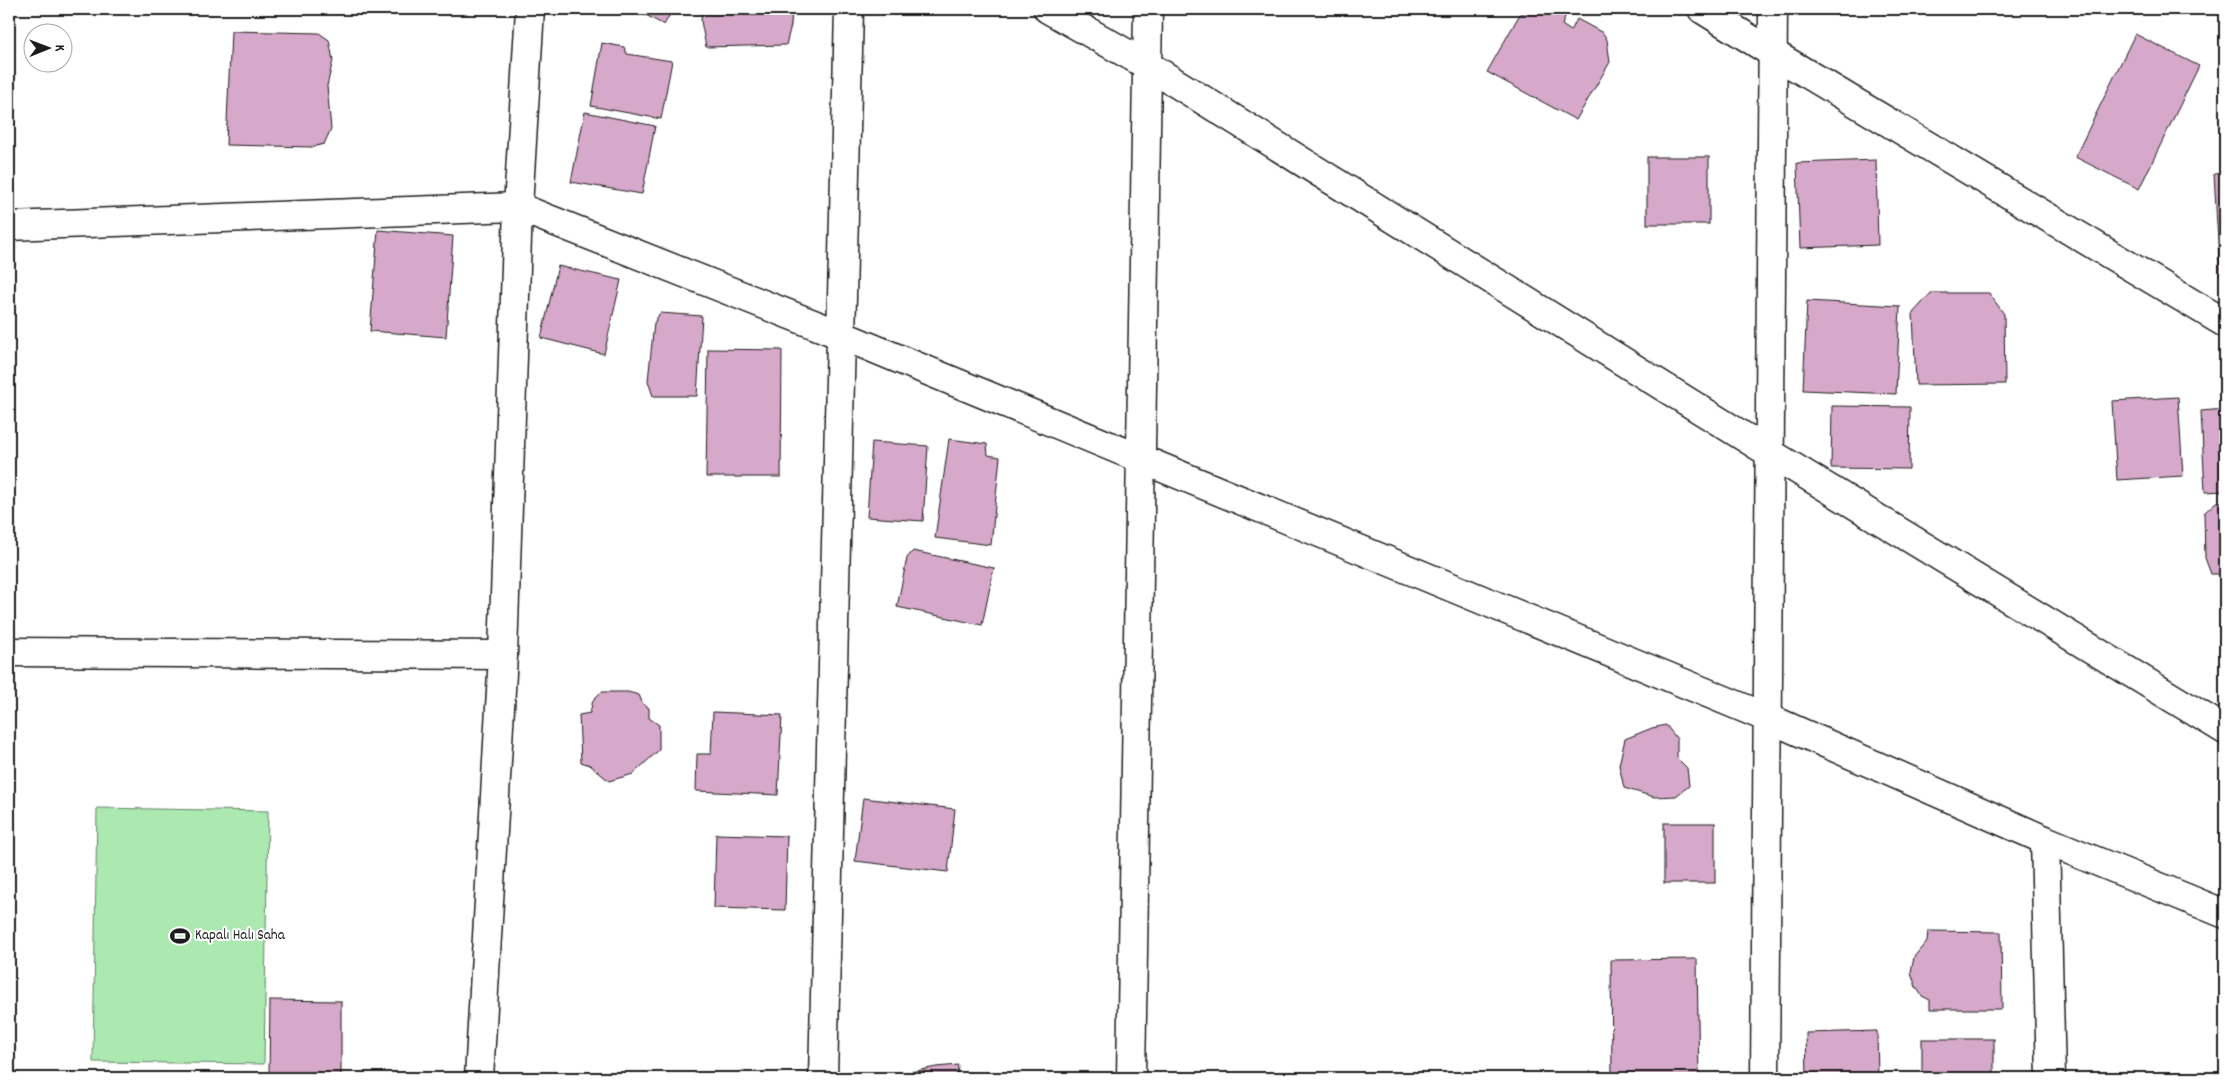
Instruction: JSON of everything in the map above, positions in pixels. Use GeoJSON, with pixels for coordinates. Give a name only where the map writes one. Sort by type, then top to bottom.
{"type":"FeatureCollection","features":[{"type":"Feature","properties":{"kind":"street"},"geometry":{"type":"LineString","coordinates":[[479,1078],[503,655],[518,207],[530,9]]}},
{"type":"Feature","properties":{"kind":"street"},"geometry":{"type":"LineString","coordinates":[[823,1078],[849,9]]}},
{"type":"Feature","properties":{"kind":"street"},"geometry":{"type":"LineString","coordinates":[[1048,9],[1147,65],[1770,453],[2225,730]]}},
{"type":"Feature","properties":{"kind":"street"},"geometry":{"type":"LineString","coordinates":[[1132,1078],[1148,9]]}},
{"type":"Feature","properties":{"kind":"street"},"geometry":{"type":"LineString","coordinates":[[1702,9],[1774,54],[2225,323]]}},
{"type":"Feature","properties":{"kind":"street"},"geometry":{"type":"LineString","coordinates":[[1765,1078],[1773,9]]}},
{"type":"Feature","properties":{"kind":"street"},"geometry":{"type":"LineString","coordinates":[[9,226],[518,207],[841,335],[1141,458],[1768,718],[2045,840],[2225,914]]}},
{"type":"Feature","properties":{"kind":"street"},"geometry":{"type":"LineString","coordinates":[[9,652],[503,655]]}},
{"type":"Feature","properties":{"kind":"street"},"geometry":{"type":"LineString","coordinates":[[2045,840],[2052,1078]]}},
{"type":"Feature","properties":{"kind":"green space","name":"Kapalı Halı Saha"},"geometry":{"type":"Polygon","coordinates":[[[97,808],[268,811],[264,1064],[93,1062],[97,808]]]}},
{"type":"Feature","properties":{"kind":"building"},"geometry":{"type":"Polygon","coordinates":[[[635,9],[673,9],[664,25],[635,9]]]}},
{"type":"Feature","properties":{"kind":"building"},"geometry":{"type":"Polygon","coordinates":[[[702,9],[792,9],[791,25],[786,45],[706,47],[701,21],[702,9]]]}},
{"type":"Feature","properties":{"kind":"building"},"geometry":{"type":"Polygon","coordinates":[[[1530,9],[1556,9],[1566,14],[1562,25],[1571,31],[1577,19],[1603,33],[1607,40],[1610,62],[1576,120],[1487,72],[1520,14],[1530,9]]]}},
{"type":"Feature","properties":{"kind":"building"},"geometry":{"type":"Polygon","coordinates":[[[231,31],[319,33],[329,40],[333,60],[327,86],[331,129],[324,144],[313,147],[226,145],[231,31]]]}},
{"type":"Feature","properties":{"kind":"building"},"geometry":{"type":"Polygon","coordinates":[[[2135,34],[2199,66],[2139,189],[2075,157],[2135,34]]]}},
{"type":"Feature","properties":{"kind":"building"},"geometry":{"type":"Polygon","coordinates":[[[602,43],[624,47],[627,54],[672,61],[661,119],[591,106],[602,43]]]}},
{"type":"Feature","properties":{"kind":"building"},"geometry":{"type":"Polygon","coordinates":[[[585,112],[655,126],[642,194],[571,182],[585,112]]]}},
{"type":"Feature","properties":{"kind":"building"},"geometry":{"type":"Polygon","coordinates":[[[1647,157],[1709,157],[1709,224],[1647,224],[1647,157]]]}},
{"type":"Feature","properties":{"kind":"building"},"geometry":{"type":"Polygon","coordinates":[[[1876,160],[1878,245],[1800,248],[1797,163],[1876,160]]]}},
{"type":"Feature","properties":{"kind":"building"},"geometry":{"type":"Polygon","coordinates":[[[2225,173],[2225,279],[2220,276],[2214,174],[2225,173]]]}},
{"type":"Feature","properties":{"kind":"building"},"geometry":{"type":"Polygon","coordinates":[[[378,230],[453,236],[446,337],[370,331],[378,230]]]}},
{"type":"Feature","properties":{"kind":"building"},"geometry":{"type":"Polygon","coordinates":[[[558,266],[621,280],[604,354],[541,338],[558,266]]]}},
{"type":"Feature","properties":{"kind":"building"},"geometry":{"type":"Polygon","coordinates":[[[1931,293],[1989,293],[2004,314],[2005,384],[1916,385],[1913,313],[1931,293]]]}},
{"type":"Feature","properties":{"kind":"building"},"geometry":{"type":"Polygon","coordinates":[[[1807,301],[1900,306],[1896,394],[1803,390],[1807,301]]]}},
{"type":"Feature","properties":{"kind":"building"},"geometry":{"type":"Polygon","coordinates":[[[660,313],[702,316],[697,396],[653,396],[648,381],[654,323],[660,313]]]}},
{"type":"Feature","properties":{"kind":"building"},"geometry":{"type":"Polygon","coordinates":[[[708,349],[782,350],[781,477],[706,477],[708,349]]]}},
{"type":"Feature","properties":{"kind":"building"},"geometry":{"type":"Polygon","coordinates":[[[2178,397],[2183,476],[2117,480],[2112,401],[2178,397]]]}},
{"type":"Feature","properties":{"kind":"building"},"geometry":{"type":"Polygon","coordinates":[[[1832,406],[1910,407],[1909,469],[1831,468],[1832,406]]]}},
{"type":"Feature","properties":{"kind":"building"},"geometry":{"type":"Polygon","coordinates":[[[2225,409],[2225,491],[2205,492],[2201,411],[2225,409]]]}},
{"type":"Feature","properties":{"kind":"building"},"geometry":{"type":"Polygon","coordinates":[[[949,439],[987,444],[988,455],[1000,457],[991,545],[935,538],[949,439]]]}},
{"type":"Feature","properties":{"kind":"building"},"geometry":{"type":"Polygon","coordinates":[[[872,442],[928,446],[923,521],[867,517],[872,442]]]}},
{"type":"Feature","properties":{"kind":"building"},"geometry":{"type":"Polygon","coordinates":[[[2216,502],[2225,502],[2225,574],[2211,574],[2205,558],[2204,513],[2216,502]]]}},
{"type":"Feature","properties":{"kind":"building"},"geometry":{"type":"Polygon","coordinates":[[[913,551],[994,568],[982,625],[897,607],[907,558],[913,551]]]}},
{"type":"Feature","properties":{"kind":"building"},"geometry":{"type":"Polygon","coordinates":[[[601,692],[628,692],[639,695],[643,704],[649,708],[649,718],[659,725],[659,750],[633,774],[609,781],[590,765],[581,762],[579,715],[590,713],[593,700],[601,692]]]}},
{"type":"Feature","properties":{"kind":"building"},"geometry":{"type":"Polygon","coordinates":[[[713,712],[782,715],[778,795],[696,791],[697,754],[711,754],[713,712]]]}},
{"type":"Feature","properties":{"kind":"building"},"geometry":{"type":"Polygon","coordinates":[[[1666,725],[1677,739],[1677,758],[1687,768],[1689,786],[1676,796],[1654,797],[1624,788],[1619,765],[1625,739],[1652,728],[1666,725]]]}},
{"type":"Feature","properties":{"kind":"building"},"geometry":{"type":"Polygon","coordinates":[[[863,798],[955,809],[948,872],[855,861],[863,798]]]}},
{"type":"Feature","properties":{"kind":"building"},"geometry":{"type":"Polygon","coordinates":[[[1664,823],[1715,823],[1715,883],[1664,883],[1664,823]]]}},
{"type":"Feature","properties":{"kind":"building"},"geometry":{"type":"Polygon","coordinates":[[[716,834],[787,836],[785,910],[714,908],[716,834]]]}},
{"type":"Feature","properties":{"kind":"building"},"geometry":{"type":"Polygon","coordinates":[[[1928,931],[2001,932],[2002,1009],[1930,1009],[1930,1000],[1922,996],[1916,987],[1911,973],[1914,957],[1927,941],[1928,931]]]}},
{"type":"Feature","properties":{"kind":"building"},"geometry":{"type":"Polygon","coordinates":[[[1697,959],[1699,1078],[1612,1078],[1611,960],[1697,959]]]}},
{"type":"Feature","properties":{"kind":"building"},"geometry":{"type":"Polygon","coordinates":[[[270,1000],[341,1001],[341,1076],[269,1076],[270,1000]]]}},
{"type":"Feature","properties":{"kind":"building"},"geometry":{"type":"Polygon","coordinates":[[[1877,1031],[1878,1078],[1807,1078],[1806,1033],[1877,1031]]]}},
{"type":"Feature","properties":{"kind":"building"},"geometry":{"type":"Polygon","coordinates":[[[1922,1039],[1994,1039],[1994,1078],[1922,1078],[1922,1039]]]}},
{"type":"Feature","properties":{"kind":"building"},"geometry":{"type":"Polygon","coordinates":[[[958,1065],[957,1078],[893,1078],[897,1075],[936,1067],[958,1065]]]}},
{"type":"Feature","properties":{"kind":"place","name":"Kapalı Halı Saha"},"geometry":{"type":"Point","coordinates":[180,936]}}]}
